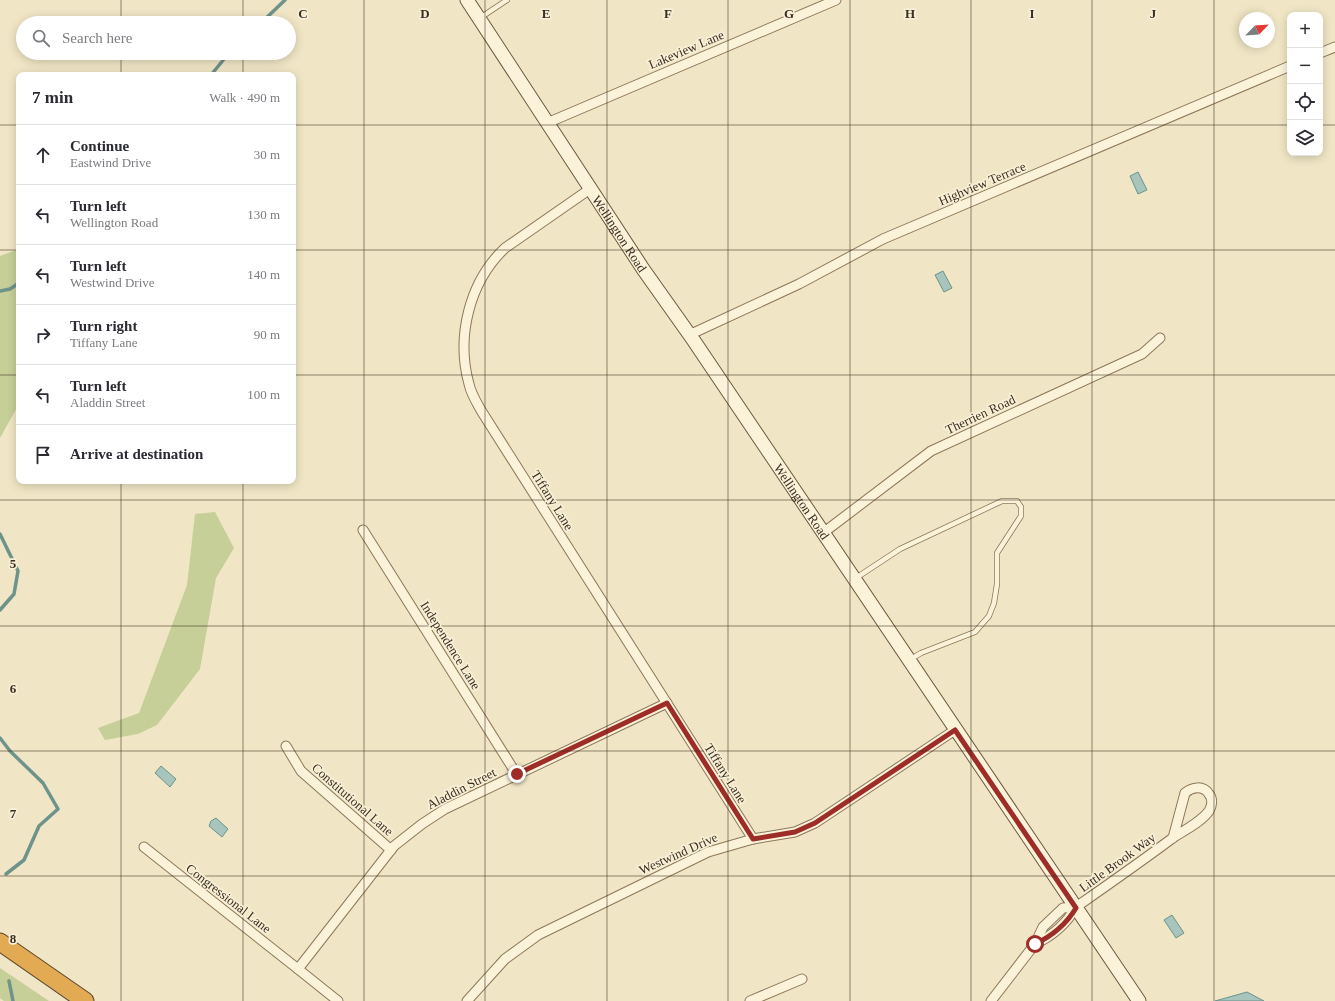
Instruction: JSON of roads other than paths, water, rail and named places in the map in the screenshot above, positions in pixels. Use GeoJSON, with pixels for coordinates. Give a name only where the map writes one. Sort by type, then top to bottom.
{"type":"FeatureCollection","features":[{"type":"Feature","properties":{"kind":"highway"},"geometry":{"type":"LineString","coordinates":[[0,942],[85,1001]]}},
{"type":"Feature","properties":{"kind":"main road","name":"Wellington Road"},"geometry":{"type":"LineString","coordinates":[[467,0],[590,189],[1139,1001]]}},
{"type":"Feature","properties":{"kind":"street","name":"Lakeview Lane"},"geometry":{"type":"LineString","coordinates":[[547,123],[836,0]]}},
{"type":"Feature","properties":{"kind":"street"},"geometry":{"type":"LineString","coordinates":[[1323,52],[1335,47]]}},
{"type":"Feature","properties":{"kind":"street","name":"Highview Terrace"},"geometry":{"type":"LineString","coordinates":[[689,335],[799,284],[883,239],[1287,67]]}},
{"type":"Feature","properties":{"kind":"street","name":"Tiffany Lane"},"geometry":{"type":"LineString","coordinates":[[590,189],[518,238],[495,258],[480,280],[470,306],[464,333],[463,360],[469,386],[482,412],[753,839]]}},
{"type":"Feature","properties":{"kind":"street","name":"Therrien Road"},"geometry":{"type":"LineString","coordinates":[[823,533],[930,451],[1142,354],[1160,338]]}},
{"type":"Feature","properties":{"kind":"street","name":"Independence Lane"},"geometry":{"type":"LineString","coordinates":[[363,530],[517,774]]}},
{"type":"Feature","properties":{"kind":"street","name":"Aladdin Street"},"geometry":{"type":"LineString","coordinates":[[298,969],[391,850],[422,824],[445,809],[667,703]]}},
{"type":"Feature","properties":{"kind":"street","name":"Westwind Drive"},"geometry":{"type":"LineString","coordinates":[[467,1001],[505,959],[538,935],[708,852],[753,839],[795,832],[815,823],[955,730]]}},
{"type":"Feature","properties":{"kind":"street","name":"Constitutional Lane"},"geometry":{"type":"LineString","coordinates":[[286,746],[301,771],[391,850]]}},
{"type":"Feature","properties":{"kind":"street","name":"Little Brook Way"},"geometry":{"type":"LineString","coordinates":[[991,1001],[1035,944],[1047,938],[1071,917],[1076,908],[1173,838],[1210,809],[1211,799],[1202,788],[1193,788],[1185,793],[1173,838]]}},
{"type":"Feature","properties":{"kind":"street","name":"Congressional Lane"},"geometry":{"type":"LineString","coordinates":[[144,847],[298,969]]}},
{"type":"Feature","properties":{"kind":"street"},"geometry":{"type":"LineString","coordinates":[[298,969],[338,1001]]}},
{"type":"Feature","properties":{"kind":"street"},"geometry":{"type":"LineString","coordinates":[[750,1001],[802,978]]}},
{"type":"Feature","properties":{"kind":"lane"},"geometry":{"type":"LineString","coordinates":[[479,19],[507,0]]}},
{"type":"Feature","properties":{"kind":"lane"},"geometry":{"type":"LineString","coordinates":[[854,579],[900,550],[1002,501],[1017,501],[1021,507],[1021,516],[997,553],[997,584],[994,603],[989,616],[975,632],[921,653],[909,661]]}},
{"type":"Feature","properties":{"kind":"water"},"geometry":{"type":"Polygon","coordinates":[[[1138,172],[1147,190],[1138,194],[1130,176],[1138,172]]]}},
{"type":"Feature","properties":{"kind":"water"},"geometry":{"type":"Polygon","coordinates":[[[943,271],[952,288],[944,292],[935,275],[943,271]]]}},
{"type":"Feature","properties":{"kind":"water"},"geometry":{"type":"Polygon","coordinates":[[[161,766],[176,779],[170,787],[155,773],[161,766]]]}},
{"type":"Feature","properties":{"kind":"water"},"geometry":{"type":"Polygon","coordinates":[[[216,818],[228,829],[222,837],[209,826],[211,821],[216,818]]]}},
{"type":"Feature","properties":{"kind":"water"},"geometry":{"type":"Polygon","coordinates":[[[1172,915],[1184,933],[1176,938],[1164,920],[1172,915]]]}},
{"type":"Feature","properties":{"kind":"water"},"geometry":{"type":"Polygon","coordinates":[[[1247,992],[1264,1001],[1215,1001],[1247,992]]]}},
{"type":"Feature","properties":{"kind":"waterway"},"geometry":{"type":"LineString","coordinates":[[268,16],[285,0]]}},
{"type":"Feature","properties":{"kind":"waterway"},"geometry":{"type":"LineString","coordinates":[[213,72],[223,60]]}},
{"type":"Feature","properties":{"kind":"waterway"},"geometry":{"type":"LineString","coordinates":[[0,291],[10,289],[16,285]]}},
{"type":"Feature","properties":{"kind":"waterway"},"geometry":{"type":"LineString","coordinates":[[0,534],[18,571],[14,594],[0,610]]}},
{"type":"Feature","properties":{"kind":"waterway"},"geometry":{"type":"LineString","coordinates":[[0,738],[10,751],[43,783],[58,809],[39,826],[24,860],[6,874]]}},
{"type":"Feature","properties":{"kind":"waterway"},"geometry":{"type":"LineString","coordinates":[[9,981],[13,1001]]}}]}
